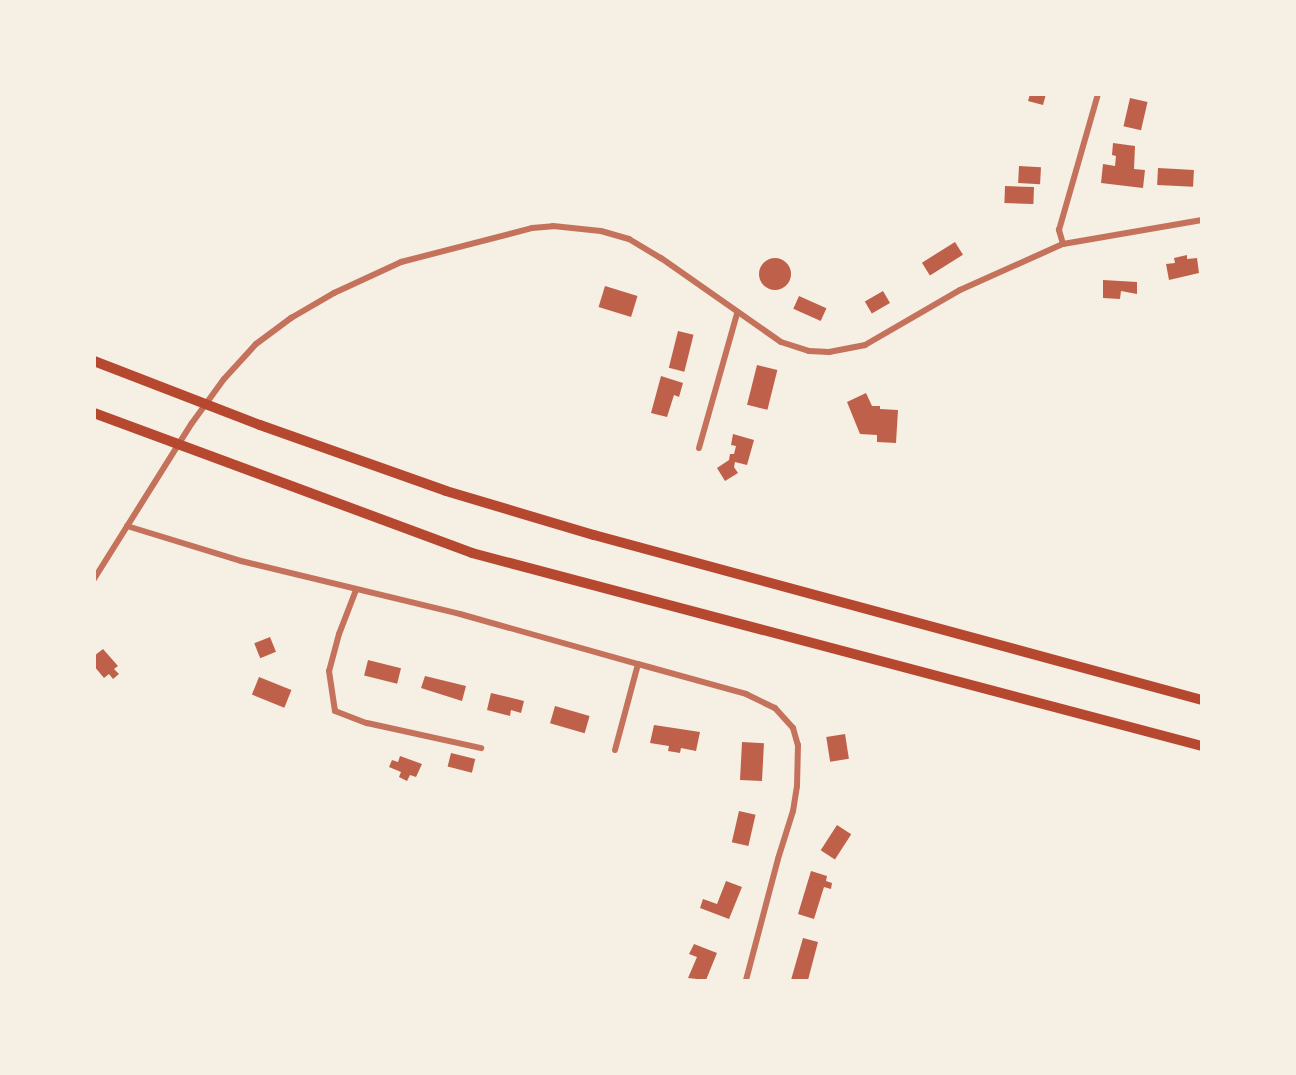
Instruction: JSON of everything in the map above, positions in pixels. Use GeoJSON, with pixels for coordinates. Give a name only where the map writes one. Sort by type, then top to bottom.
{"type":"FeatureCollection","features":[{"type":"Feature","properties":{"kind":"highway"},"geometry":{"type":"LineString","coordinates":[[94,362],[260,425],[446,491],[582,531],[1202,700]]}},
{"type":"Feature","properties":{"kind":"highway"},"geometry":{"type":"LineString","coordinates":[[94,413],[472,554],[1202,746]]}},
{"type":"Feature","properties":{"kind":"street"},"geometry":{"type":"LineString","coordinates":[[1063,244],[1059,230],[1098,94]]}},
{"type":"Feature","properties":{"kind":"street"},"geometry":{"type":"LineString","coordinates":[[94,579],[192,423],[224,379],[256,344],[291,318],[334,293],[401,261],[532,228],[553,226],[601,231],[629,239],[661,258],[737,314],[781,342],[800,349],[829,352],[865,345],[960,290],[1063,244],[1202,220]]}},
{"type":"Feature","properties":{"kind":"street"},"geometry":{"type":"LineString","coordinates":[[699,448],[737,314]]}},
{"type":"Feature","properties":{"kind":"street"},"geometry":{"type":"LineString","coordinates":[[127,526],[240,561],[460,614],[759,698],[775,708],[788,722],[798,745],[793,811],[746,981]]}},
{"type":"Feature","properties":{"kind":"street"},"geometry":{"type":"LineString","coordinates":[[356,590],[339,634],[329,671],[335,711],[367,723],[481,748]]}},
{"type":"Feature","properties":{"kind":"street"},"geometry":{"type":"LineString","coordinates":[[615,750],[638,664]]}},
{"type":"Feature","properties":{"kind":"building"},"geometry":{"type":"Polygon","coordinates":[[[1030,94],[1046,94],[1043,105],[1028,101],[1030,94]]]}},
{"type":"Feature","properties":{"kind":"building"},"geometry":{"type":"Polygon","coordinates":[[[1130,98],[1148,102],[1141,130],[1123,126],[1130,98]]]}},
{"type":"Feature","properties":{"kind":"building"},"geometry":{"type":"Polygon","coordinates":[[[1113,143],[1135,146],[1134,169],[1145,170],[1143,188],[1101,183],[1103,164],[1115,166],[1116,156],[1112,155],[1113,143]]]}},
{"type":"Feature","properties":{"kind":"building"},"geometry":{"type":"Polygon","coordinates":[[[1019,166],[1041,167],[1040,184],[1018,183],[1019,166]]]}},
{"type":"Feature","properties":{"kind":"building"},"geometry":{"type":"Polygon","coordinates":[[[1158,168],[1194,170],[1193,187],[1157,185],[1158,168]]]}},
{"type":"Feature","properties":{"kind":"building"},"geometry":{"type":"Polygon","coordinates":[[[1005,186],[1034,187],[1033,204],[1004,203],[1005,186]]]}},
{"type":"Feature","properties":{"kind":"building"},"geometry":{"type":"Polygon","coordinates":[[[955,242],[963,255],[930,275],[922,263],[955,242]]]}},
{"type":"Feature","properties":{"kind":"building"},"geometry":{"type":"Polygon","coordinates":[[[1187,255],[1187,259],[1197,258],[1199,273],[1169,280],[1166,264],[1175,263],[1174,258],[1187,255]]]}},
{"type":"Feature","properties":{"kind":"building"},"geometry":{"type":"Polygon","coordinates":[[[775,258],[787,262],[791,274],[787,286],[775,290],[763,286],[759,274],[763,262],[775,258]]]}},
{"type":"Feature","properties":{"kind":"building"},"geometry":{"type":"Polygon","coordinates":[[[1103,280],[1137,282],[1137,294],[1121,291],[1120,299],[1103,298],[1103,280]]]}},
{"type":"Feature","properties":{"kind":"building"},"geometry":{"type":"Polygon","coordinates":[[[605,286],[638,296],[631,317],[599,307],[605,286]]]}},
{"type":"Feature","properties":{"kind":"building"},"geometry":{"type":"Polygon","coordinates":[[[883,291],[890,303],[872,314],[865,302],[883,291]]]}},
{"type":"Feature","properties":{"kind":"building"},"geometry":{"type":"Polygon","coordinates":[[[799,296],[826,308],[821,321],[793,309],[799,296]]]}},
{"type":"Feature","properties":{"kind":"building"},"geometry":{"type":"Polygon","coordinates":[[[678,331],[694,335],[684,372],[669,368],[678,331]]]}},
{"type":"Feature","properties":{"kind":"building"},"geometry":{"type":"Polygon","coordinates":[[[757,365],[777,370],[767,410],[747,405],[757,365]]]}},
{"type":"Feature","properties":{"kind":"building"},"geometry":{"type":"Polygon","coordinates":[[[661,376],[683,383],[679,397],[674,395],[667,417],[651,413],[661,376]]]}},
{"type":"Feature","properties":{"kind":"building"},"geometry":{"type":"Polygon","coordinates":[[[866,393],[872,406],[898,410],[896,443],[877,442],[877,435],[860,434],[847,402],[866,393]]]}},
{"type":"Feature","properties":{"kind":"building"},"geometry":{"type":"Polygon","coordinates":[[[733,434],[754,440],[747,465],[735,462],[734,467],[738,473],[725,481],[717,468],[729,460],[730,454],[734,454],[736,446],[731,445],[733,434]]]}},
{"type":"Feature","properties":{"kind":"building"},"geometry":{"type":"Polygon","coordinates":[[[270,637],[276,652],[260,658],[254,643],[270,637]]]}},
{"type":"Feature","properties":{"kind":"building"},"geometry":{"type":"Polygon","coordinates":[[[103,649],[118,666],[114,669],[119,674],[113,679],[109,674],[104,678],[94,666],[94,656],[103,649]]]}},
{"type":"Feature","properties":{"kind":"building"},"geometry":{"type":"Polygon","coordinates":[[[368,660],[401,668],[397,684],[364,676],[368,660]]]}},
{"type":"Feature","properties":{"kind":"building"},"geometry":{"type":"Polygon","coordinates":[[[425,676],[466,686],[462,701],[421,688],[425,676]]]}},
{"type":"Feature","properties":{"kind":"building"},"geometry":{"type":"Polygon","coordinates":[[[259,677],[291,690],[284,708],[252,695],[259,677]]]}},
{"type":"Feature","properties":{"kind":"building"},"geometry":{"type":"Polygon","coordinates":[[[491,693],[524,701],[521,713],[511,710],[510,716],[487,710],[491,693]]]}},
{"type":"Feature","properties":{"kind":"building"},"geometry":{"type":"Polygon","coordinates":[[[555,706],[590,716],[585,733],[550,723],[555,706]]]}},
{"type":"Feature","properties":{"kind":"building"},"geometry":{"type":"Polygon","coordinates":[[[654,725],[700,732],[696,751],[681,748],[680,753],[668,751],[669,746],[650,743],[654,725]]]}},
{"type":"Feature","properties":{"kind":"building"},"geometry":{"type":"Polygon","coordinates":[[[845,734],[849,759],[830,762],[826,737],[845,734]]]}},
{"type":"Feature","properties":{"kind":"building"},"geometry":{"type":"Polygon","coordinates":[[[742,742],[764,743],[762,781],[740,780],[742,742]]]}},
{"type":"Feature","properties":{"kind":"building"},"geometry":{"type":"Polygon","coordinates":[[[451,753],[475,759],[472,773],[448,767],[451,753]]]}},
{"type":"Feature","properties":{"kind":"building"},"geometry":{"type":"Polygon","coordinates":[[[400,756],[422,764],[416,777],[410,775],[407,781],[399,777],[401,772],[389,767],[392,760],[398,762],[400,756]]]}},
{"type":"Feature","properties":{"kind":"building"},"geometry":{"type":"Polygon","coordinates":[[[739,811],[756,815],[748,846],[732,842],[739,811]]]}},
{"type":"Feature","properties":{"kind":"building"},"geometry":{"type":"Polygon","coordinates":[[[837,825],[851,834],[835,859],[821,850],[837,825]]]}},
{"type":"Feature","properties":{"kind":"building"},"geometry":{"type":"Polygon","coordinates":[[[811,871],[827,876],[826,881],[832,883],[831,889],[824,887],[814,919],[798,914],[811,871]]]}},
{"type":"Feature","properties":{"kind":"building"},"geometry":{"type":"Polygon","coordinates":[[[726,881],[742,887],[729,919],[700,908],[703,899],[717,904],[726,881]]]}},
{"type":"Feature","properties":{"kind":"building"},"geometry":{"type":"Polygon","coordinates":[[[803,938],[818,942],[808,980],[791,980],[803,938]]]}},
{"type":"Feature","properties":{"kind":"building"},"geometry":{"type":"Polygon","coordinates":[[[694,944],[717,953],[706,980],[688,978],[697,957],[689,954],[694,944]]]}}]}
